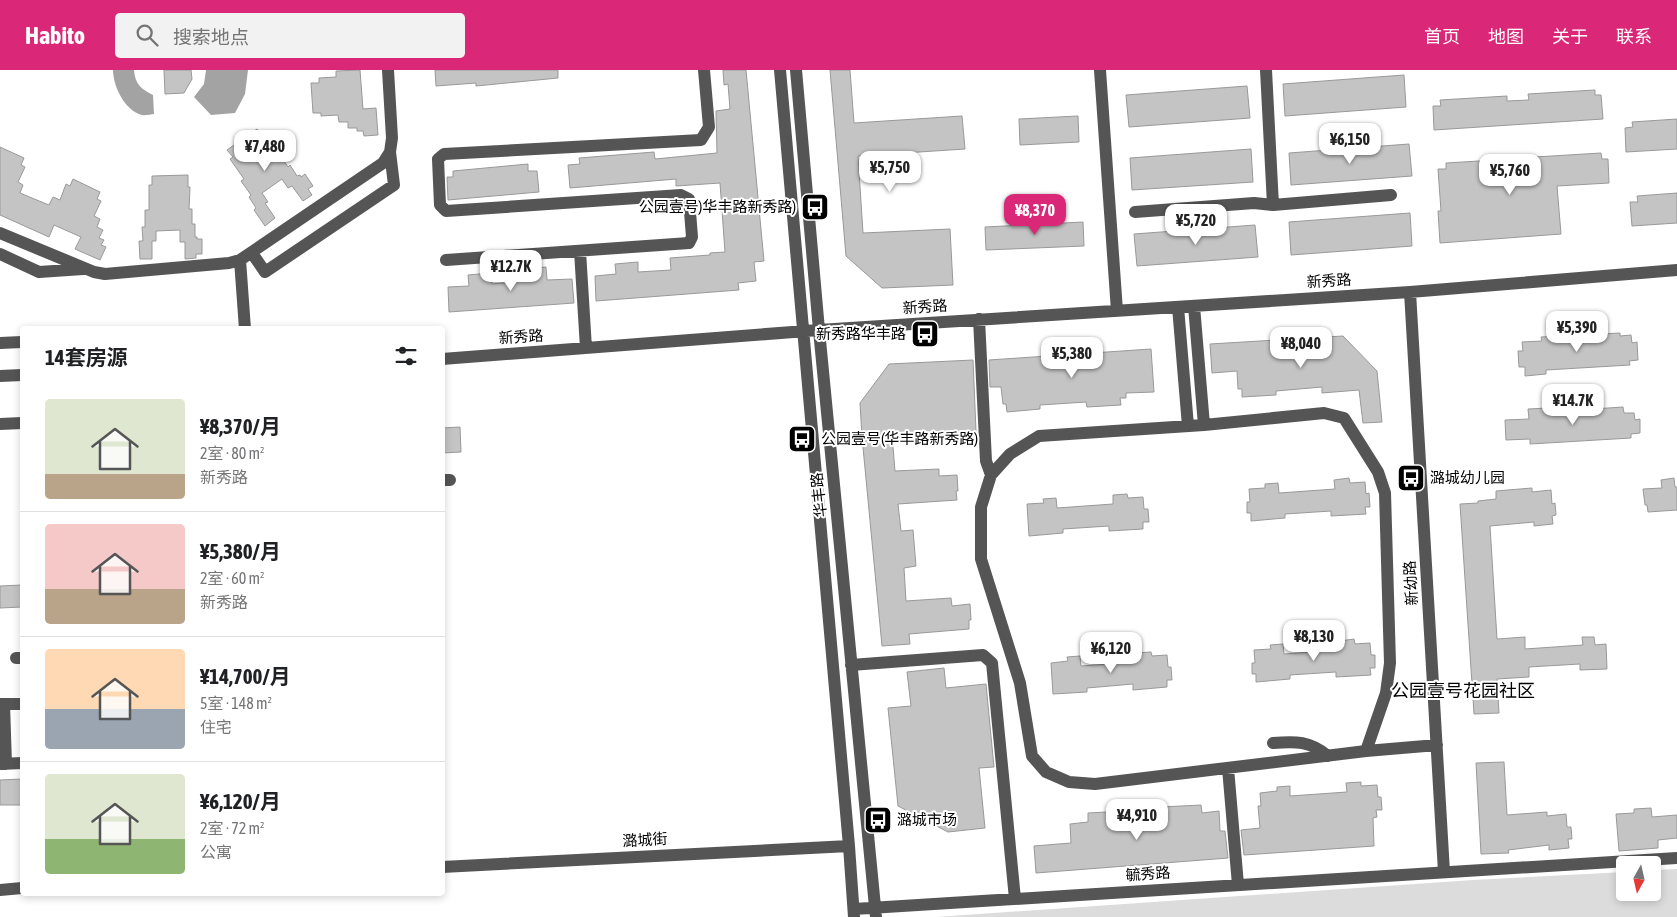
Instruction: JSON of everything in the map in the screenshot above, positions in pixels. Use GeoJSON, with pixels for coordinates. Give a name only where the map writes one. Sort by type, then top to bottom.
{"type":"FeatureCollection","features":[{"type":"Feature","properties":{"kind":"street"},"geometry":{"type":"LineString","coordinates":[[252,253],[265,272],[394,185],[390,152],[392,138],[388,70]]}},
{"type":"Feature","properties":{"kind":"street"},"geometry":{"type":"LineString","coordinates":[[446,260],[688,243],[692,237],[689,199],[681,195],[446,211],[440,205],[438,159],[444,154],[701,140],[708,127],[704,70]]}},
{"type":"Feature","properties":{"kind":"street","name":"华丰路"},"geometry":{"type":"LineString","coordinates":[[780,70],[854,913]]}},
{"type":"Feature","properties":{"kind":"street","name":"华丰路"},"geometry":{"type":"LineString","coordinates":[[796,70],[819,330],[876,912]]}},
{"type":"Feature","properties":{"kind":"street"},"geometry":{"type":"LineString","coordinates":[[1100,70],[1117,311]]}},
{"type":"Feature","properties":{"kind":"street"},"geometry":{"type":"LineString","coordinates":[[1266,70],[1273,205]]}},
{"type":"Feature","properties":{"kind":"street"},"geometry":{"type":"LineString","coordinates":[[0,232],[87,269],[105,274],[229,263],[240,260],[252,253],[383,163],[390,152]]}},
{"type":"Feature","properties":{"kind":"street"},"geometry":{"type":"LineString","coordinates":[[1135,212],[1254,203],[1273,205],[1391,195]]}},
{"type":"Feature","properties":{"kind":"street"},"geometry":{"type":"LineString","coordinates":[[580,250],[586,348]]}},
{"type":"Feature","properties":{"kind":"street"},"geometry":{"type":"LineString","coordinates":[[0,254],[39,272],[87,269]]}},
{"type":"Feature","properties":{"kind":"street"},"geometry":{"type":"LineString","coordinates":[[240,260],[245,326]]}},
{"type":"Feature","properties":{"kind":"street","name":"新秀路"},"geometry":{"type":"LineString","coordinates":[[445,359],[803,331],[1410,292],[1677,270]]}},
{"type":"Feature","properties":{"kind":"street","name":"新幼路"},"geometry":{"type":"LineString","coordinates":[[1410,292],[1444,872]]}},
{"type":"Feature","properties":{"kind":"street"},"geometry":{"type":"LineString","coordinates":[[1194,306],[1204,425]]}},
{"type":"Feature","properties":{"kind":"street"},"geometry":{"type":"LineString","coordinates":[[1178,307],[1188,426]]}},
{"type":"Feature","properties":{"kind":"street"},"geometry":{"type":"LineString","coordinates":[[980,320],[986,461],[991,475]]}},
{"type":"Feature","properties":{"kind":"street"},"geometry":{"type":"LineString","coordinates":[[0,343],[20,342]]}},
{"type":"Feature","properties":{"kind":"street"},"geometry":{"type":"LineString","coordinates":[[0,376],[20,375]]}},
{"type":"Feature","properties":{"kind":"street"},"geometry":{"type":"LineString","coordinates":[[1366,751],[1386,693],[1390,663],[1384,494],[1378,472],[1344,418],[1324,413],[1204,425],[1039,436],[1010,454],[991,475],[981,507],[980,559],[1020,683],[1032,756],[1046,772],[1069,782],[1095,784],[1366,751],[1437,745]]}},
{"type":"Feature","properties":{"kind":"street"},"geometry":{"type":"LineString","coordinates":[[0,424],[20,423]]}},
{"type":"Feature","properties":{"kind":"street"},"geometry":{"type":"LineString","coordinates":[[852,665],[983,655],[992,663],[1015,899]]}},
{"type":"Feature","properties":{"kind":"street"},"geometry":{"type":"LineString","coordinates":[[20,704],[2,704],[3,764],[20,763]]}},
{"type":"Feature","properties":{"kind":"street"},"geometry":{"type":"LineString","coordinates":[[1273,743],[1303,742],[1318,747],[1328,756]]}},
{"type":"Feature","properties":{"kind":"street"},"geometry":{"type":"LineString","coordinates":[[1228,768],[1238,885]]}},
{"type":"Feature","properties":{"kind":"street","name":"潞城街"},"geometry":{"type":"LineString","coordinates":[[445,867],[849,846]]}},
{"type":"Feature","properties":{"kind":"street","name":"毓秀路"},"geometry":{"type":"LineString","coordinates":[[854,913],[1015,899],[1677,858]]}},
{"type":"Feature","properties":{"kind":"street"},"geometry":{"type":"LineString","coordinates":[[0,890],[20,888]]}},
{"type":"Feature","properties":{"kind":"shaded area"},"geometry":{"type":"Polygon","coordinates":[[[113,70],[134,70],[139,85],[153,95],[154,114],[142,115],[130,109],[121,97],[115,83],[113,70]]]}},
{"type":"Feature","properties":{"kind":"shaded area"},"geometry":{"type":"Polygon","coordinates":[[[206,70],[248,70],[245,94],[235,113],[211,115],[194,97],[204,84],[206,70]]]}},
{"type":"Feature","properties":{"kind":"shaded area"},"geometry":{"type":"Polygon","coordinates":[[[1677,869],[1677,917],[936,917],[1473,880],[1616,872],[1616,901],[1661,901],[1661,870],[1677,869]]]}},
{"type":"Feature","properties":{"kind":"building"},"geometry":{"type":"Polygon","coordinates":[[[164,70],[191,70],[192,79],[184,93],[165,94],[164,70]]]}},
{"type":"Feature","properties":{"kind":"building"},"geometry":{"type":"Polygon","coordinates":[[[360,70],[363,109],[376,108],[378,135],[364,136],[363,131],[357,131],[357,128],[348,128],[348,122],[339,122],[338,115],[321,116],[321,113],[313,113],[311,83],[319,83],[319,78],[336,77],[336,71],[360,70]]]}},
{"type":"Feature","properties":{"kind":"building"},"geometry":{"type":"Polygon","coordinates":[[[435,70],[558,70],[558,78],[476,86],[476,83],[436,86],[435,70]]]}},
{"type":"Feature","properties":{"kind":"building"},"geometry":{"type":"Polygon","coordinates":[[[723,70],[746,70],[764,261],[754,262],[756,281],[738,283],[739,290],[596,301],[595,276],[616,274],[615,264],[638,262],[638,272],[671,270],[670,258],[725,252],[720,183],[676,186],[676,179],[570,188],[568,165],[580,164],[579,158],[654,152],[655,159],[717,153],[716,111],[730,109],[728,84],[724,85],[723,70]]]}},
{"type":"Feature","properties":{"kind":"building"},"geometry":{"type":"Polygon","coordinates":[[[830,70],[850,70],[854,123],[962,116],[965,149],[858,156],[863,233],[950,229],[953,285],[882,288],[846,256],[830,70]]]}},
{"type":"Feature","properties":{"kind":"building"},"geometry":{"type":"Polygon","coordinates":[[[1404,75],[1406,107],[1285,116],[1283,84],[1404,75]]]}},
{"type":"Feature","properties":{"kind":"building"},"geometry":{"type":"Polygon","coordinates":[[[1247,86],[1250,118],[1129,127],[1126,95],[1247,86]]]}},
{"type":"Feature","properties":{"kind":"building"},"geometry":{"type":"Polygon","coordinates":[[[1595,90],[1595,95],[1601,95],[1603,119],[1434,130],[1433,106],[1441,106],[1440,100],[1507,96],[1507,101],[1529,100],[1528,94],[1595,90]]]}},
{"type":"Feature","properties":{"kind":"building"},"geometry":{"type":"Polygon","coordinates":[[[1078,116],[1079,142],[1020,145],[1019,119],[1078,116]]]}},
{"type":"Feature","properties":{"kind":"building"},"geometry":{"type":"Polygon","coordinates":[[[1677,119],[1677,149],[1626,152],[1625,128],[1633,127],[1632,122],[1677,119]]]}},
{"type":"Feature","properties":{"kind":"building"},"geometry":{"type":"Polygon","coordinates":[[[257,129],[263,139],[265,138],[288,167],[290,165],[297,176],[300,175],[301,177],[305,174],[313,186],[308,189],[312,195],[303,201],[292,186],[288,188],[282,179],[262,193],[268,202],[265,203],[275,218],[265,226],[254,210],[256,208],[249,197],[251,195],[241,181],[244,179],[230,159],[233,157],[227,150],[257,129]]]}},
{"type":"Feature","properties":{"kind":"building"},"geometry":{"type":"Polygon","coordinates":[[[1409,144],[1412,176],[1291,185],[1289,153],[1409,144]]]}},
{"type":"Feature","properties":{"kind":"building"},"geometry":{"type":"Polygon","coordinates":[[[0,147],[24,158],[21,165],[25,167],[18,182],[23,185],[20,193],[49,205],[53,197],[60,200],[66,184],[70,186],[73,179],[100,192],[97,199],[101,201],[94,216],[100,219],[97,227],[103,230],[99,238],[104,240],[101,245],[106,247],[100,260],[75,249],[81,237],[54,225],[49,237],[0,215],[0,147]]]}},
{"type":"Feature","properties":{"kind":"building"},"geometry":{"type":"Polygon","coordinates":[[[1251,149],[1253,182],[1132,190],[1130,158],[1251,149]]]}},
{"type":"Feature","properties":{"kind":"building"},"geometry":{"type":"Polygon","coordinates":[[[1601,153],[1602,159],[1608,159],[1609,183],[1557,186],[1561,234],[1440,243],[1438,211],[1441,211],[1438,169],[1446,169],[1446,163],[1512,159],[1513,164],[1535,162],[1535,157],[1601,153]]]}},
{"type":"Feature","properties":{"kind":"building"},"geometry":{"type":"Polygon","coordinates":[[[528,164],[528,171],[537,171],[539,192],[448,200],[447,177],[453,177],[453,171],[528,164]]]}},
{"type":"Feature","properties":{"kind":"building"},"geometry":{"type":"Polygon","coordinates":[[[188,175],[188,187],[190,187],[189,209],[192,209],[192,224],[195,224],[195,237],[202,239],[202,254],[196,254],[196,258],[185,259],[185,242],[180,242],[180,230],[156,231],[156,241],[152,241],[152,259],[140,259],[139,241],[143,241],[142,227],[145,227],[145,210],[149,210],[149,185],[152,185],[152,176],[188,175]]]}},
{"type":"Feature","properties":{"kind":"building"},"geometry":{"type":"Polygon","coordinates":[[[1677,193],[1677,223],[1632,226],[1630,202],[1638,202],[1637,196],[1677,193]]]}},
{"type":"Feature","properties":{"kind":"building"},"geometry":{"type":"Polygon","coordinates":[[[1410,213],[1412,246],[1291,255],[1289,222],[1410,213]]]}},
{"type":"Feature","properties":{"kind":"building"},"geometry":{"type":"Polygon","coordinates":[[[1083,222],[1084,246],[986,250],[985,227],[1083,222]]]}},
{"type":"Feature","properties":{"kind":"building"},"geometry":{"type":"Polygon","coordinates":[[[1255,225],[1258,257],[1137,266],[1134,234],[1255,225]]]}},
{"type":"Feature","properties":{"kind":"building"},"geometry":{"type":"Polygon","coordinates":[[[546,267],[547,280],[572,279],[574,303],[449,312],[448,287],[469,286],[468,275],[491,273],[492,284],[524,281],[523,269],[546,267]]]}},
{"type":"Feature","properties":{"kind":"building"},"geometry":{"type":"Polygon","coordinates":[[[1620,333],[1620,336],[1631,335],[1632,343],[1637,342],[1638,360],[1629,361],[1630,365],[1546,370],[1546,374],[1525,376],[1525,367],[1519,367],[1518,351],[1523,351],[1522,342],[1542,341],[1541,337],[1620,333]]]}},
{"type":"Feature","properties":{"kind":"building"},"geometry":{"type":"Polygon","coordinates":[[[1343,336],[1377,371],[1382,422],[1363,423],[1359,390],[1322,393],[1322,387],[1276,391],[1276,395],[1242,397],[1242,389],[1238,389],[1237,371],[1212,373],[1210,344],[1343,336]]]}},
{"type":"Feature","properties":{"kind":"building"},"geometry":{"type":"Polygon","coordinates":[[[1151,349],[1154,392],[1126,393],[1126,398],[1120,398],[1121,405],[1087,407],[1086,402],[1040,405],[1040,409],[1007,412],[1006,404],[1003,404],[1001,387],[990,387],[989,360],[1151,349]]]}},
{"type":"Feature","properties":{"kind":"building"},"geometry":{"type":"Polygon","coordinates":[[[973,360],[976,431],[892,435],[895,471],[939,469],[939,476],[957,475],[957,500],[898,504],[901,531],[913,530],[916,566],[904,568],[906,601],[951,598],[952,606],[970,604],[971,620],[969,620],[969,629],[909,634],[910,644],[882,646],[860,403],[889,364],[973,360]]]}},
{"type":"Feature","properties":{"kind":"building"},"geometry":{"type":"Polygon","coordinates":[[[1623,407],[1624,413],[1634,413],[1635,420],[1640,419],[1640,433],[1631,434],[1631,438],[1530,444],[1530,439],[1506,440],[1505,420],[1529,419],[1528,409],[1548,408],[1548,412],[1623,407]]]}},
{"type":"Feature","properties":{"kind":"building"},"geometry":{"type":"Polygon","coordinates":[[[460,427],[461,452],[445,453],[445,428],[460,427]]]}},
{"type":"Feature","properties":{"kind":"building"},"geometry":{"type":"Polygon","coordinates":[[[1349,478],[1350,483],[1365,482],[1366,494],[1369,493],[1370,507],[1365,507],[1366,514],[1331,516],[1331,511],[1285,514],[1285,518],[1251,521],[1251,513],[1247,513],[1247,502],[1250,502],[1249,489],[1265,488],[1265,484],[1278,483],[1279,493],[1335,489],[1334,480],[1349,478]]]}},
{"type":"Feature","properties":{"kind":"building"},"geometry":{"type":"Polygon","coordinates":[[[1674,478],[1675,487],[1677,487],[1677,510],[1648,512],[1643,489],[1662,488],[1661,480],[1674,478]]]}},
{"type":"Feature","properties":{"kind":"building"},"geometry":{"type":"Polygon","coordinates":[[[1532,488],[1532,492],[1551,490],[1552,504],[1555,503],[1556,515],[1552,516],[1553,524],[1534,526],[1534,522],[1490,526],[1497,639],[1525,637],[1525,649],[1583,645],[1582,637],[1594,637],[1595,645],[1606,644],[1607,669],[1580,670],[1580,664],[1529,667],[1529,677],[1497,679],[1499,713],[1474,714],[1460,504],[1496,499],[1496,491],[1532,488]]]}},
{"type":"Feature","properties":{"kind":"building"},"geometry":{"type":"Polygon","coordinates":[[[1127,494],[1128,498],[1143,497],[1144,509],[1148,509],[1149,522],[1143,522],[1143,529],[1109,531],[1109,526],[1063,529],[1063,533],[1029,536],[1027,504],[1044,503],[1043,499],[1056,498],[1057,508],[1113,504],[1113,495],[1127,494]]]}},
{"type":"Feature","properties":{"kind":"building"},"geometry":{"type":"Polygon","coordinates":[[[20,585],[20,607],[0,608],[0,586],[20,585]]]}},
{"type":"Feature","properties":{"kind":"building"},"geometry":{"type":"Polygon","coordinates":[[[1354,639],[1355,644],[1370,643],[1371,655],[1375,655],[1375,668],[1370,668],[1371,675],[1336,677],[1336,672],[1290,675],[1290,679],[1256,682],[1256,674],[1252,674],[1252,663],[1255,663],[1254,650],[1271,649],[1270,645],[1283,644],[1284,654],[1340,650],[1340,641],[1354,639]]]}},
{"type":"Feature","properties":{"kind":"building"},"geometry":{"type":"Polygon","coordinates":[[[1151,652],[1152,656],[1167,655],[1168,667],[1171,667],[1172,680],[1167,680],[1167,687],[1133,690],[1133,684],[1087,688],[1087,692],[1053,694],[1051,663],[1068,661],[1067,657],[1080,656],[1081,666],[1137,662],[1136,653],[1151,652]]]}},
{"type":"Feature","properties":{"kind":"building"},"geometry":{"type":"Polygon","coordinates":[[[944,668],[946,688],[986,684],[994,767],[979,768],[985,828],[948,832],[898,806],[888,708],[911,706],[907,672],[944,668]]]}},
{"type":"Feature","properties":{"kind":"building"},"geometry":{"type":"Polygon","coordinates":[[[1504,762],[1507,815],[1547,812],[1547,816],[1566,814],[1567,827],[1571,827],[1572,839],[1568,839],[1569,848],[1549,850],[1549,845],[1508,850],[1509,853],[1481,854],[1476,763],[1504,762]]]}},
{"type":"Feature","properties":{"kind":"building"},"geometry":{"type":"Polygon","coordinates":[[[20,779],[20,805],[0,805],[0,780],[20,779]]]}},
{"type":"Feature","properties":{"kind":"building"},"geometry":{"type":"Polygon","coordinates":[[[1361,782],[1361,786],[1377,785],[1378,797],[1381,797],[1382,810],[1376,810],[1377,817],[1373,818],[1374,846],[1244,855],[1241,830],[1260,828],[1258,806],[1261,806],[1260,793],[1277,791],[1277,787],[1290,786],[1290,796],[1347,792],[1346,783],[1361,782]]]}},
{"type":"Feature","properties":{"kind":"building"},"geometry":{"type":"Polygon","coordinates":[[[1201,805],[1202,813],[1219,811],[1220,831],[1225,831],[1228,858],[1036,873],[1034,846],[1071,843],[1070,824],[1088,822],[1088,813],[1125,811],[1126,818],[1162,816],[1161,807],[1201,805]]]}},
{"type":"Feature","properties":{"kind":"building"},"geometry":{"type":"Polygon","coordinates":[[[1651,808],[1652,817],[1677,815],[1677,838],[1658,840],[1658,848],[1619,851],[1616,814],[1634,813],[1634,809],[1651,808]]]}},
{"type":"Feature","properties":{"kind":"place","name":"公园壹号)华丰路新秀路)"},"geometry":{"type":"Point","coordinates":[815,207]}},
{"type":"Feature","properties":{"kind":"place","name":"新秀路华丰路"},"geometry":{"type":"Point","coordinates":[925,334]}},
{"type":"Feature","properties":{"kind":"place","name":"公园壹号(华丰路新秀路)"},"geometry":{"type":"Point","coordinates":[802,439]}},
{"type":"Feature","properties":{"kind":"place","name":"潞城幼儿园"},"geometry":{"type":"Point","coordinates":[1411,478]}},
{"type":"Feature","properties":{"kind":"place","name":"潞城市场"},"geometry":{"type":"Point","coordinates":[878,820]}},
{"type":"Feature","properties":{"kind":"district","name":"公园壹号花园社区"},"geometry":{"type":"Point","coordinates":[1463,691]}}]}
